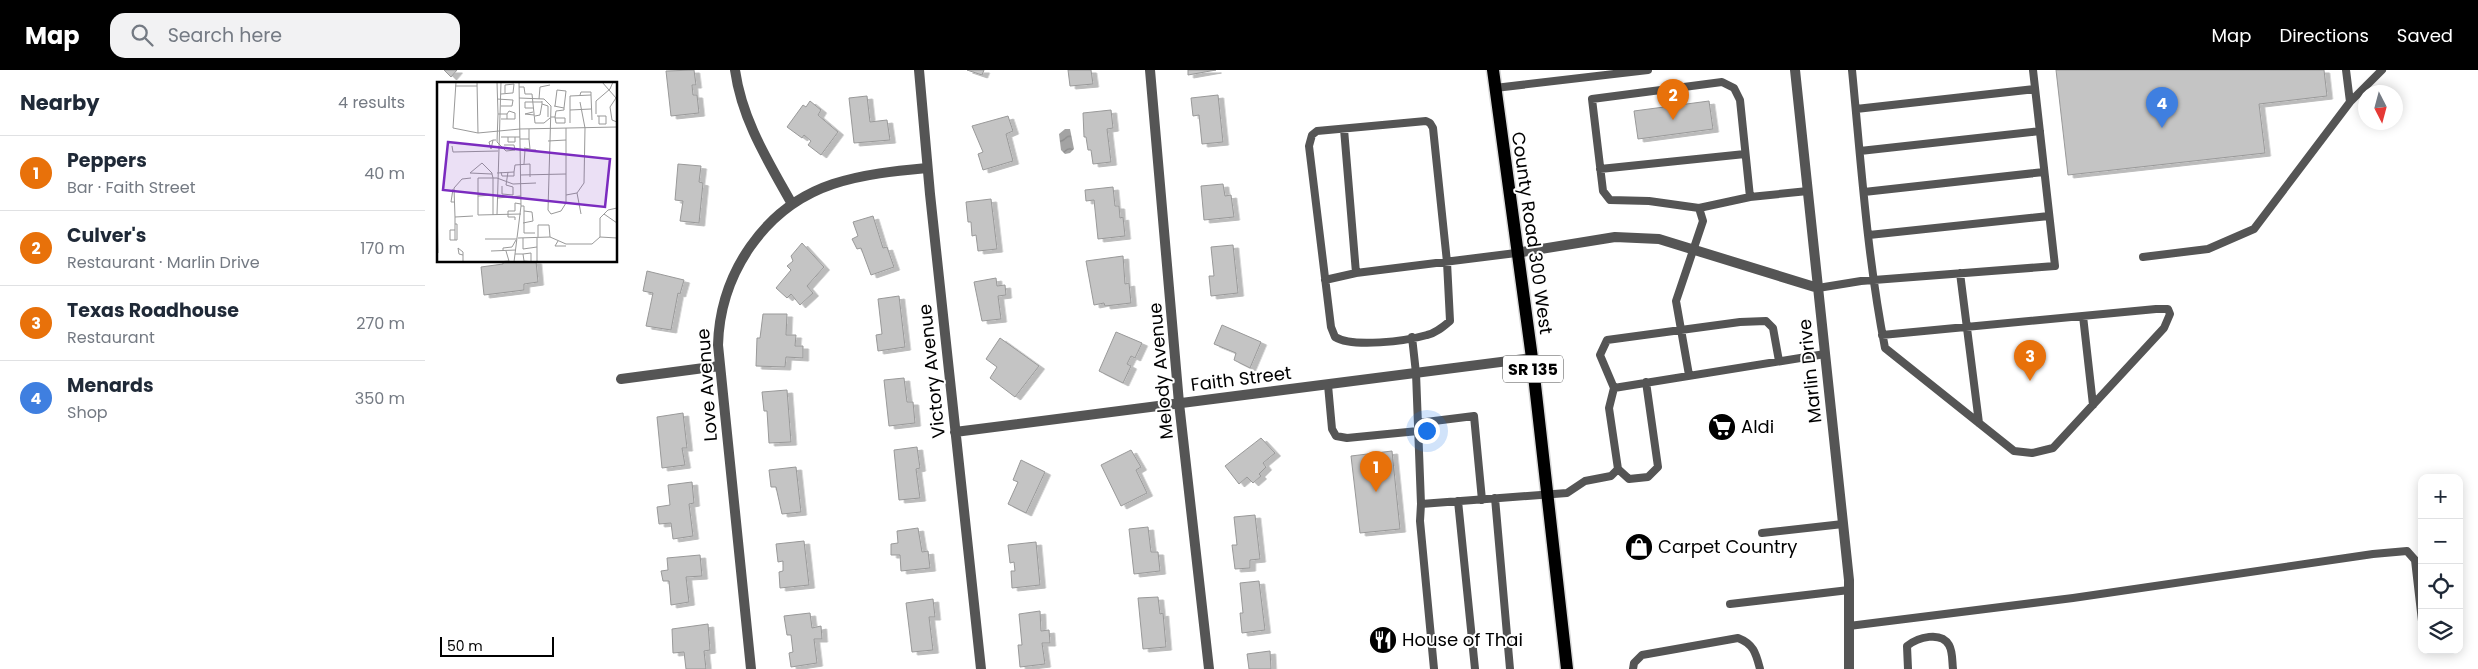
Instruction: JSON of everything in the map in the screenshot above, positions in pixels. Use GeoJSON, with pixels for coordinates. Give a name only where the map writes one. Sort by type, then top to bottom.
{"type":"FeatureCollection","features":[{"type":"Feature","properties":{"kind":"main road","name":"County Road 300 West"},"geometry":{"type":"LineString","coordinates":[[1493,70],[1516,253],[1532,358],[1567,669]]}},
{"type":"Feature","properties":{"kind":"street"},"geometry":{"type":"LineString","coordinates":[[735,70],[741,101],[752,133],[792,204]]}},
{"type":"Feature","properties":{"kind":"street","name":"Victory Avenue"},"geometry":{"type":"LineString","coordinates":[[919,70],[927,168],[981,669]]}},
{"type":"Feature","properties":{"kind":"street","name":"Melody Avenue"},"geometry":{"type":"LineString","coordinates":[[1149,70],[1179,403],[1209,669]]}},
{"type":"Feature","properties":{"kind":"street","name":"Marlin Drive"},"geometry":{"type":"LineString","coordinates":[[1795,70],[1849,590],[1849,669]]}},
{"type":"Feature","properties":{"kind":"street","name":"Love Avenue"},"geometry":{"type":"LineString","coordinates":[[751,669],[719,366],[719,322],[731,280],[743,255],[752,243],[774,219],[792,204],[831,184],[858,176],[927,168]]}},
{"type":"Feature","properties":{"kind":"street"},"geometry":{"type":"LineString","coordinates":[[1516,253],[1615,237],[1659,239],[1818,288]]}},
{"type":"Feature","properties":{"kind":"street","name":"Faith Street"},"geometry":{"type":"LineString","coordinates":[[955,432],[1532,358]]}},
{"type":"Feature","properties":{"kind":"street"},"geometry":{"type":"LineString","coordinates":[[621,379],[719,366]]}},
{"type":"Feature","properties":{"kind":"lane"},"geometry":{"type":"LineString","coordinates":[[1495,88],[1648,70]]}},
{"type":"Feature","properties":{"kind":"lane"},"geometry":{"type":"LineString","coordinates":[[1852,70],[1873,280],[1882,335],[1885,348],[2014,451],[2023,453],[2046,451],[2053,448],[2164,328],[2170,314],[2168,309],[2156,308],[1882,335]]}},
{"type":"Feature","properties":{"kind":"lane"},"geometry":{"type":"LineString","coordinates":[[1818,288],[1873,280],[2055,266],[2033,70]]}},
{"type":"Feature","properties":{"kind":"lane"},"geometry":{"type":"LineString","coordinates":[[2346,70],[2350,102]]}},
{"type":"Feature","properties":{"kind":"lane"},"geometry":{"type":"LineString","coordinates":[[2143,257],[2208,249],[2254,229],[2350,102],[2382,70]]}},
{"type":"Feature","properties":{"kind":"lane"},"geometry":{"type":"LineString","coordinates":[[1750,197],[1740,100],[1734,88],[1722,82],[1592,99],[1603,191],[1609,200],[1649,201],[1699,208],[1750,197],[1808,191]]}},
{"type":"Feature","properties":{"kind":"lane"},"geometry":{"type":"LineString","coordinates":[[1856,109],[2035,89]]}},
{"type":"Feature","properties":{"kind":"lane"},"geometry":{"type":"LineString","coordinates":[[1425,121],[1430,123],[1447,262],[1450,321],[1428,335],[1358,342],[1341,341],[1335,337],[1331,327],[1325,280],[1310,140],[1317,131],[1344,129],[1425,121]]}},
{"type":"Feature","properties":{"kind":"lane"},"geometry":{"type":"LineString","coordinates":[[1344,129],[1356,273]]}},
{"type":"Feature","properties":{"kind":"lane"},"geometry":{"type":"LineString","coordinates":[[1860,151],[2040,131]]}},
{"type":"Feature","properties":{"kind":"lane"},"geometry":{"type":"LineString","coordinates":[[1600,169],[1745,154]]}},
{"type":"Feature","properties":{"kind":"lane"},"geometry":{"type":"LineString","coordinates":[[1864,192],[2044,172]]}},
{"type":"Feature","properties":{"kind":"lane"},"geometry":{"type":"LineString","coordinates":[[1689,375],[1676,301],[1703,221],[1699,208]]}},
{"type":"Feature","properties":{"kind":"lane"},"geometry":{"type":"LineString","coordinates":[[1869,235],[2049,216]]}},
{"type":"Feature","properties":{"kind":"lane"},"geometry":{"type":"LineString","coordinates":[[1325,280],[1356,273],[1516,253]]}},
{"type":"Feature","properties":{"kind":"lane"},"geometry":{"type":"LineString","coordinates":[[1960,273],[1979,423]]}},
{"type":"Feature","properties":{"kind":"lane"},"geometry":{"type":"LineString","coordinates":[[2083,316],[2093,405]]}},
{"type":"Feature","properties":{"kind":"lane"},"geometry":{"type":"LineString","coordinates":[[1646,382],[1658,467],[1649,477],[1629,479],[1618,469],[1609,408],[1614,388],[1600,355],[1607,340],[1766,321],[1773,328],[1779,361]]}},
{"type":"Feature","properties":{"kind":"lane"},"geometry":{"type":"LineString","coordinates":[[1412,337],[1416,373],[1420,521],[1434,669]]}},
{"type":"Feature","properties":{"kind":"lane"},"geometry":{"type":"LineString","coordinates":[[1614,388],[1825,354]]}},
{"type":"Feature","properties":{"kind":"lane"},"geometry":{"type":"LineString","coordinates":[[1328,385],[1332,428],[1336,436],[1347,438],[1474,416],[1482,500]]}},
{"type":"Feature","properties":{"kind":"lane"},"geometry":{"type":"LineString","coordinates":[[1421,504],[1567,493],[1585,481],[1611,476],[1618,469]]}},
{"type":"Feature","properties":{"kind":"lane"},"geometry":{"type":"LineString","coordinates":[[1495,498],[1510,669]]}},
{"type":"Feature","properties":{"kind":"lane"},"geometry":{"type":"LineString","coordinates":[[1458,501],[1475,669]]}},
{"type":"Feature","properties":{"kind":"lane"},"geometry":{"type":"LineString","coordinates":[[1762,533],[1843,524]]}},
{"type":"Feature","properties":{"kind":"lane"},"geometry":{"type":"LineString","coordinates":[[1849,626],[2073,598],[2373,554],[2407,551],[2415,560],[2421,609]]}},
{"type":"Feature","properties":{"kind":"lane"},"geometry":{"type":"LineString","coordinates":[[1730,604],[1849,590]]}},
{"type":"Feature","properties":{"kind":"lane"},"geometry":{"type":"LineString","coordinates":[[1908,669],[1907,646],[1914,640],[1935,636],[1944,639],[1950,647],[1953,669]]}},
{"type":"Feature","properties":{"kind":"lane"},"geometry":{"type":"LineString","coordinates":[[1633,669],[1642,654],[1737,638],[1748,642],[1755,650],[1761,669]]}},
{"type":"Feature","properties":{"kind":"water"},"geometry":{"type":"Polygon","coordinates":[[[1065,129],[1070,129],[1074,149],[1070,153],[1065,154],[1061,150],[1059,134],[1065,129]]]}},
{"type":"Feature","properties":{"kind":"building"},"geometry":{"type":"Polygon","coordinates":[[[444,70],[457,70],[451,77],[444,70]]]}},
{"type":"Feature","properties":{"kind":"building"},"geometry":{"type":"Polygon","coordinates":[[[694,70],[696,85],[692,85],[693,95],[697,95],[699,113],[671,116],[666,71],[694,70]]]}},
{"type":"Feature","properties":{"kind":"building"},"geometry":{"type":"Polygon","coordinates":[[[967,70],[984,70],[982,75],[967,70]]]}},
{"type":"Feature","properties":{"kind":"building"},"geometry":{"type":"Polygon","coordinates":[[[1068,70],[1091,70],[1093,84],[1070,86],[1068,70]]]}},
{"type":"Feature","properties":{"kind":"building"},"geometry":{"type":"Polygon","coordinates":[[[1188,70],[1216,70],[1188,75],[1188,70]]]}},
{"type":"Feature","properties":{"kind":"building"},"geometry":{"type":"Polygon","coordinates":[[[2056,70],[2324,70],[2327,96],[2259,104],[2265,153],[2068,175],[2056,70]]]}},
{"type":"Feature","properties":{"kind":"building"},"geometry":{"type":"Polygon","coordinates":[[[1218,95],[1223,142],[1202,144],[1199,115],[1193,116],[1191,98],[1218,95]]]}},
{"type":"Feature","properties":{"kind":"building"},"geometry":{"type":"Polygon","coordinates":[[[867,96],[870,122],[887,120],[890,140],[854,143],[849,98],[867,96]]]}},
{"type":"Feature","properties":{"kind":"building"},"geometry":{"type":"Polygon","coordinates":[[[810,101],[821,110],[818,115],[838,132],[821,155],[808,145],[811,141],[804,135],[802,138],[787,127],[803,105],[806,107],[810,101]]]}},
{"type":"Feature","properties":{"kind":"building"},"geometry":{"type":"Polygon","coordinates":[[[1709,101],[1713,129],[1638,139],[1634,111],[1709,101]]]}},
{"type":"Feature","properties":{"kind":"building"},"geometry":{"type":"Polygon","coordinates":[[[1111,110],[1113,128],[1107,129],[1111,162],[1093,164],[1091,150],[1088,150],[1086,137],[1084,137],[1083,113],[1111,110]]]}},
{"type":"Feature","properties":{"kind":"building"},"geometry":{"type":"Polygon","coordinates":[[[1008,116],[1013,131],[1006,134],[1013,161],[983,170],[978,154],[983,152],[972,126],[1008,116]]]}},
{"type":"Feature","properties":{"kind":"building"},"geometry":{"type":"Polygon","coordinates":[[[678,164],[701,166],[699,182],[703,183],[699,223],[680,221],[683,201],[675,200],[678,164]]]}},
{"type":"Feature","properties":{"kind":"building"},"geometry":{"type":"Polygon","coordinates":[[[1223,184],[1225,196],[1231,195],[1234,217],[1204,220],[1201,186],[1223,184]]]}},
{"type":"Feature","properties":{"kind":"building"},"geometry":{"type":"Polygon","coordinates":[[[1113,187],[1115,206],[1119,206],[1120,218],[1123,217],[1125,236],[1098,239],[1094,200],[1086,201],[1085,190],[1113,187]]]}},
{"type":"Feature","properties":{"kind":"building"},"geometry":{"type":"Polygon","coordinates":[[[991,199],[997,249],[978,251],[976,235],[972,236],[971,222],[968,222],[966,202],[991,199]]]}},
{"type":"Feature","properties":{"kind":"building"},"geometry":{"type":"Polygon","coordinates":[[[873,216],[883,248],[887,247],[894,267],[871,275],[861,248],[857,249],[852,239],[858,236],[853,222],[873,216]]]}},
{"type":"Feature","properties":{"kind":"building"},"geometry":{"type":"Polygon","coordinates":[[[802,243],[824,267],[807,286],[813,293],[800,305],[791,294],[787,298],[776,288],[791,270],[787,266],[793,261],[791,256],[802,243]]]}},
{"type":"Feature","properties":{"kind":"building"},"geometry":{"type":"Polygon","coordinates":[[[1233,245],[1238,293],[1211,296],[1209,276],[1214,276],[1211,247],[1233,245]]]}},
{"type":"Feature","properties":{"kind":"building"},"geometry":{"type":"Polygon","coordinates":[[[1123,256],[1125,284],[1129,283],[1131,303],[1105,306],[1104,303],[1094,305],[1086,261],[1123,256]]]}},
{"type":"Feature","properties":{"kind":"building"},"geometry":{"type":"Polygon","coordinates":[[[503,262],[536,262],[538,282],[524,284],[524,290],[484,295],[481,267],[503,264],[503,262]]]}},
{"type":"Feature","properties":{"kind":"building"},"geometry":{"type":"Polygon","coordinates":[[[647,271],[684,280],[680,294],[678,293],[671,330],[646,326],[653,293],[643,291],[647,271]]]}},
{"type":"Feature","properties":{"kind":"building"},"geometry":{"type":"Polygon","coordinates":[[[996,278],[997,286],[1005,285],[1006,295],[998,296],[1001,319],[982,321],[974,282],[996,278]]]}},
{"type":"Feature","properties":{"kind":"building"},"geometry":{"type":"Polygon","coordinates":[[[899,296],[905,347],[878,351],[876,335],[882,334],[878,299],[899,296]]]}},
{"type":"Feature","properties":{"kind":"building"},"geometry":{"type":"Polygon","coordinates":[[[763,314],[787,314],[786,335],[796,335],[795,346],[803,346],[803,358],[786,357],[785,367],[756,366],[757,338],[760,338],[763,314]]]}},
{"type":"Feature","properties":{"kind":"building"},"geometry":{"type":"Polygon","coordinates":[[[1222,325],[1261,342],[1250,368],[1234,360],[1236,353],[1214,344],[1222,325]]]}},
{"type":"Feature","properties":{"kind":"building"},"geometry":{"type":"Polygon","coordinates":[[[1116,332],[1142,343],[1135,358],[1131,356],[1127,364],[1131,366],[1123,383],[1099,371],[1116,332]]]}},
{"type":"Feature","properties":{"kind":"building"},"geometry":{"type":"Polygon","coordinates":[[[1000,338],[1039,366],[1015,397],[990,378],[997,367],[986,359],[1000,338]]]}},
{"type":"Feature","properties":{"kind":"building"},"geometry":{"type":"Polygon","coordinates":[[[904,378],[907,402],[913,402],[915,423],[889,426],[884,380],[904,378]]]}},
{"type":"Feature","properties":{"kind":"building"},"geometry":{"type":"Polygon","coordinates":[[[787,390],[791,442],[769,443],[767,411],[764,411],[762,392],[787,390]]]}},
{"type":"Feature","properties":{"kind":"building"},"geometry":{"type":"Polygon","coordinates":[[[683,413],[687,448],[682,448],[685,465],[662,468],[657,417],[683,413]]]}},
{"type":"Feature","properties":{"kind":"building"},"geometry":{"type":"Polygon","coordinates":[[[1261,438],[1275,453],[1263,463],[1266,467],[1259,474],[1261,476],[1253,483],[1247,477],[1239,484],[1225,466],[1261,438]]]}},
{"type":"Feature","properties":{"kind":"building"},"geometry":{"type":"Polygon","coordinates":[[[917,447],[920,468],[916,469],[920,498],[899,500],[894,450],[917,447]]]}},
{"type":"Feature","properties":{"kind":"building"},"geometry":{"type":"Polygon","coordinates":[[[1131,450],[1141,467],[1136,470],[1147,493],[1121,506],[1101,465],[1131,450]]]}},
{"type":"Feature","properties":{"kind":"building"},"geometry":{"type":"Polygon","coordinates":[[[1392,451],[1400,529],[1360,533],[1351,456],[1392,451]]]}},
{"type":"Feature","properties":{"kind":"building"},"geometry":{"type":"Polygon","coordinates":[[[1021,460],[1045,472],[1026,513],[1008,504],[1018,482],[1013,480],[1021,460]]]}},
{"type":"Feature","properties":{"kind":"building"},"geometry":{"type":"Polygon","coordinates":[[[796,467],[801,512],[782,514],[776,487],[771,487],[769,470],[796,467]]]}},
{"type":"Feature","properties":{"kind":"building"},"geometry":{"type":"Polygon","coordinates":[[[692,482],[694,503],[689,504],[693,536],[673,539],[671,523],[659,524],[657,507],[670,505],[668,485],[692,482]]]}},
{"type":"Feature","properties":{"kind":"building"},"geometry":{"type":"Polygon","coordinates":[[[1255,515],[1260,559],[1250,560],[1250,568],[1235,569],[1232,545],[1237,545],[1234,517],[1255,515]]]}},
{"type":"Feature","properties":{"kind":"building"},"geometry":{"type":"Polygon","coordinates":[[[1148,527],[1151,552],[1158,552],[1160,571],[1134,574],[1129,529],[1148,527]]]}},
{"type":"Feature","properties":{"kind":"building"},"geometry":{"type":"Polygon","coordinates":[[[918,528],[922,552],[928,551],[930,568],[901,571],[900,555],[891,555],[891,544],[898,543],[897,531],[918,528]]]}},
{"type":"Feature","properties":{"kind":"building"},"geometry":{"type":"Polygon","coordinates":[[[804,541],[809,585],[780,588],[779,572],[783,571],[783,561],[778,562],[776,544],[804,541]]]}},
{"type":"Feature","properties":{"kind":"building"},"geometry":{"type":"Polygon","coordinates":[[[1036,542],[1040,585],[1012,588],[1011,571],[1015,571],[1014,562],[1010,563],[1008,545],[1036,542]]]}},
{"type":"Feature","properties":{"kind":"building"},"geometry":{"type":"Polygon","coordinates":[[[700,555],[702,576],[686,577],[689,602],[671,605],[669,581],[663,581],[661,571],[668,570],[667,558],[700,555]]]}},
{"type":"Feature","properties":{"kind":"building"},"geometry":{"type":"Polygon","coordinates":[[[1259,581],[1265,630],[1242,633],[1240,613],[1243,613],[1240,583],[1259,581]]]}},
{"type":"Feature","properties":{"kind":"building"},"geometry":{"type":"Polygon","coordinates":[[[1158,597],[1160,614],[1163,613],[1166,647],[1143,649],[1138,598],[1158,597]]]}},
{"type":"Feature","properties":{"kind":"building"},"geometry":{"type":"Polygon","coordinates":[[[933,599],[935,617],[929,617],[933,650],[912,652],[906,603],[933,599]]]}},
{"type":"Feature","properties":{"kind":"building"},"geometry":{"type":"Polygon","coordinates":[[[1040,611],[1041,631],[1049,630],[1050,643],[1042,643],[1045,664],[1020,667],[1018,645],[1022,645],[1019,614],[1040,611]]]}},
{"type":"Feature","properties":{"kind":"building"},"geometry":{"type":"Polygon","coordinates":[[[810,613],[812,628],[821,626],[822,639],[814,639],[817,663],[791,667],[789,653],[793,652],[791,635],[787,635],[784,616],[810,613]]]}},
{"type":"Feature","properties":{"kind":"building"},"geometry":{"type":"Polygon","coordinates":[[[708,624],[710,650],[704,651],[706,669],[686,669],[684,652],[673,653],[672,629],[708,624]]]}},
{"type":"Feature","properties":{"kind":"building"},"geometry":{"type":"Polygon","coordinates":[[[1270,651],[1271,669],[1249,669],[1247,654],[1270,651]]]}},
{"type":"Feature","properties":{"kind":"place","name":"Culver's"},"geometry":{"type":"Point","coordinates":[1673,120]}},
{"type":"Feature","properties":{"kind":"place","name":"Menards"},"geometry":{"type":"Point","coordinates":[2162,128]}},
{"type":"Feature","properties":{"kind":"place","name":"Texas Roadhouse"},"geometry":{"type":"Point","coordinates":[2030,381]}},
{"type":"Feature","properties":{"kind":"place","name":"Aldi"},"geometry":{"type":"Point","coordinates":[1722,427]}},
{"type":"Feature","properties":{"kind":"place","name":"Peppers"},"geometry":{"type":"Point","coordinates":[1376,492]}},
{"type":"Feature","properties":{"kind":"place","name":"Carpet Country"},"geometry":{"type":"Point","coordinates":[1639,547]}},
{"type":"Feature","properties":{"kind":"place","name":"House of Thai"},"geometry":{"type":"Point","coordinates":[1383,640]}}]}
